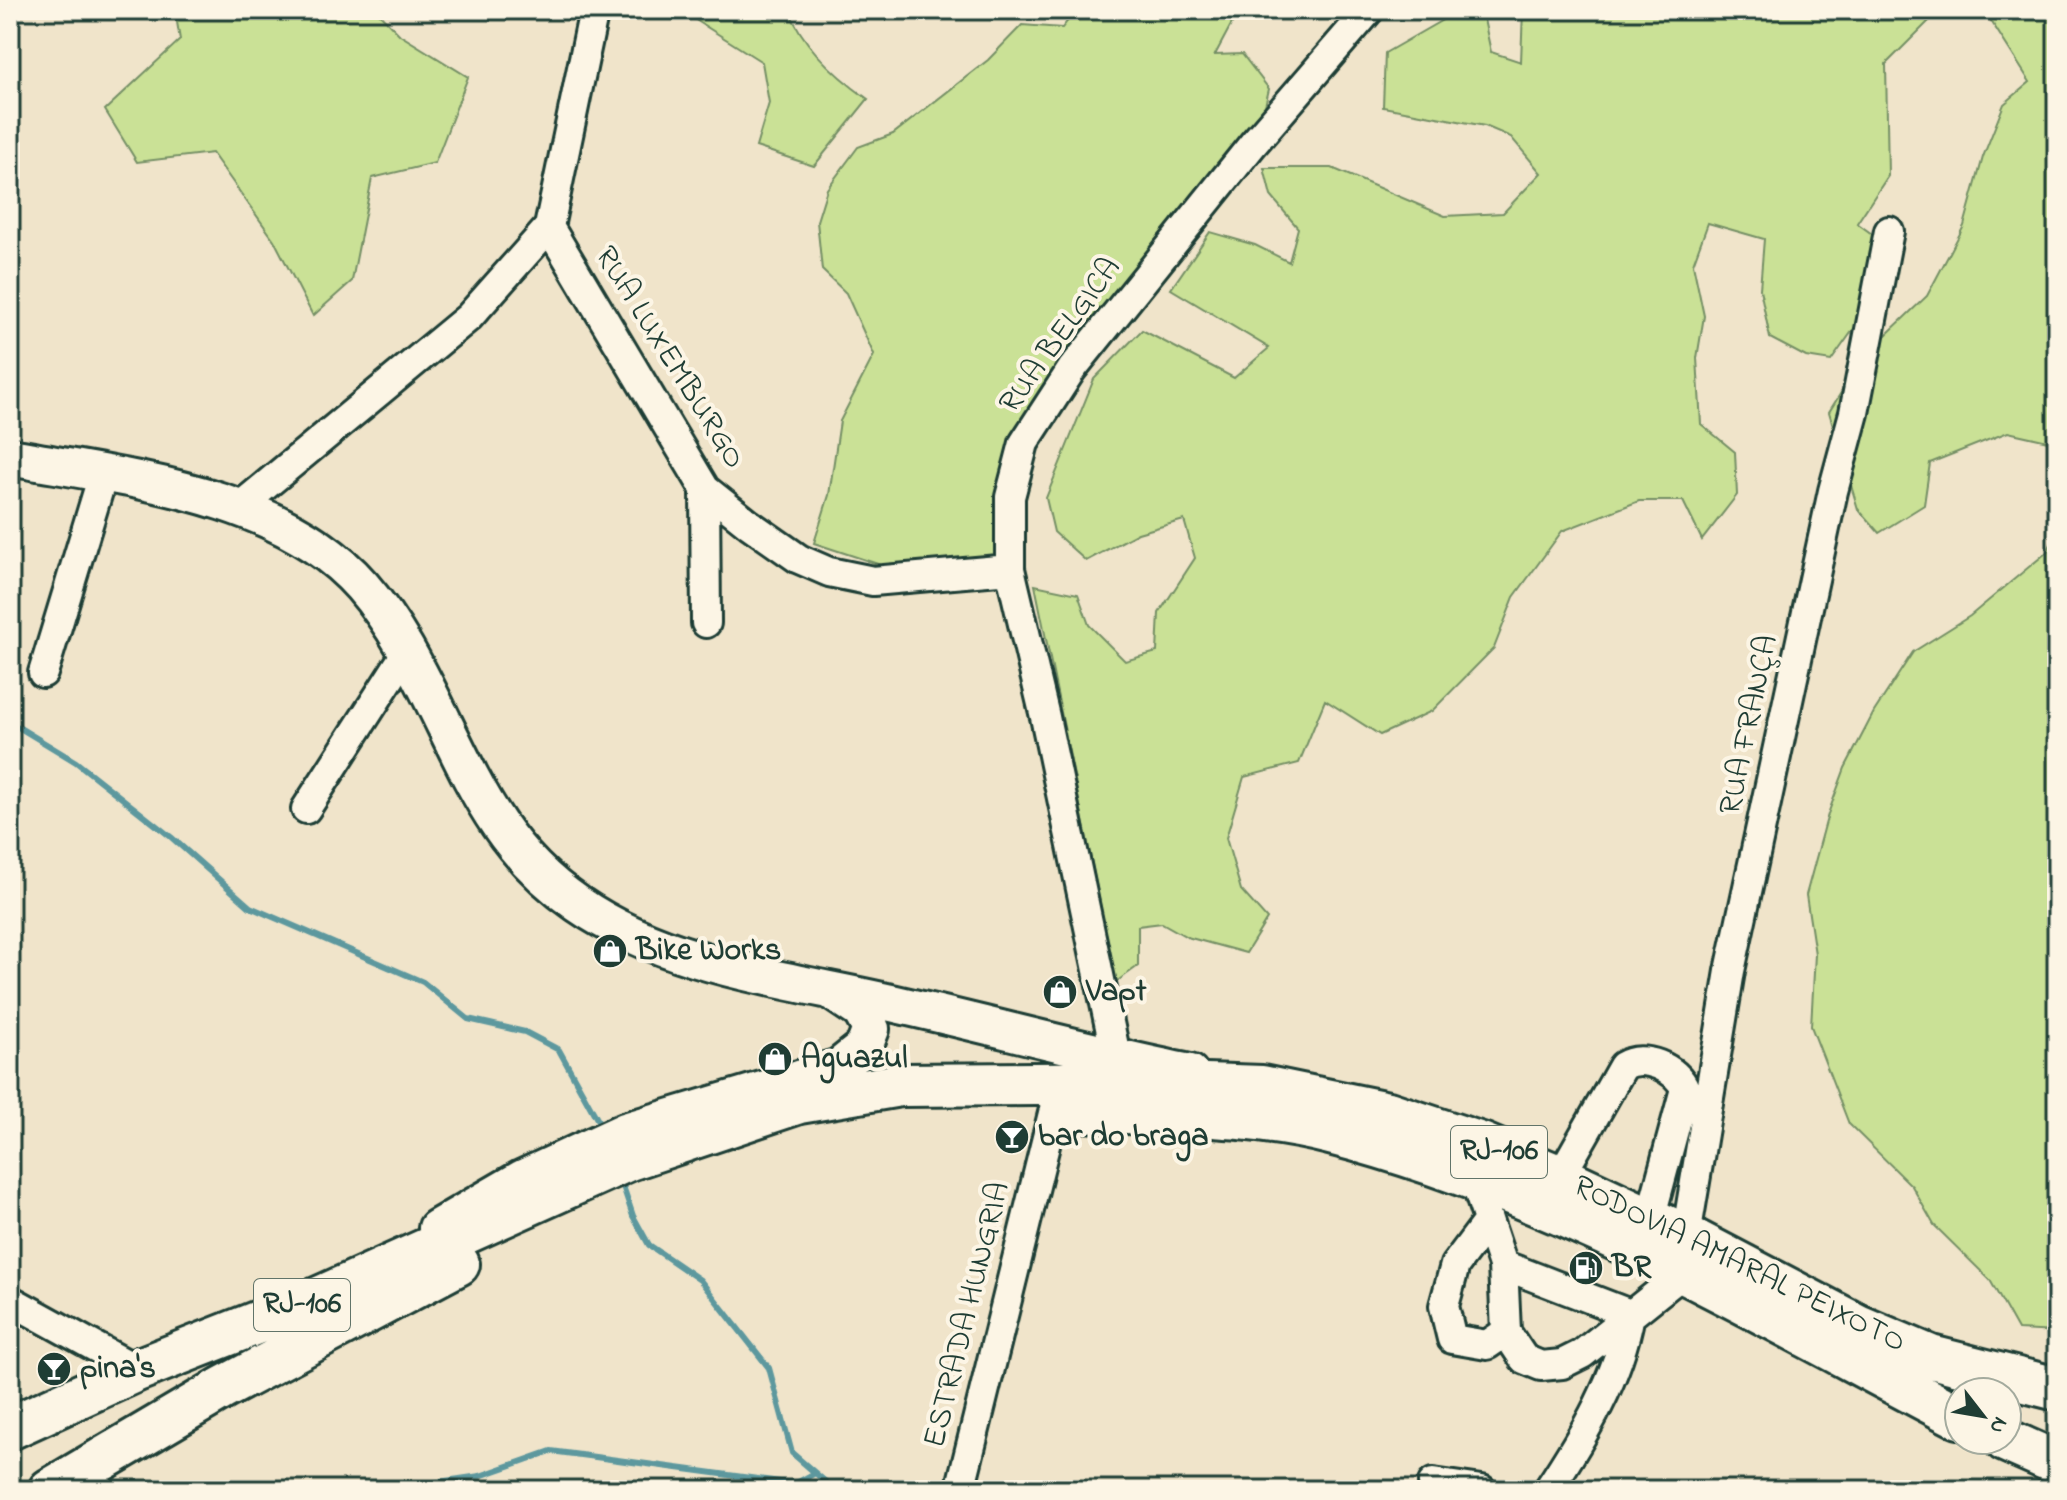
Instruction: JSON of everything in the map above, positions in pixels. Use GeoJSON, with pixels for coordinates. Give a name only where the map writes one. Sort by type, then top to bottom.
{"type":"FeatureCollection","features":[{"type":"Feature","properties":{"kind":"highway","name":"RODOVIA AMARAL PEIXOTO"},"geometry":{"type":"LineString","coordinates":[[10,1428],[137,1370],[369,1276],[611,1165],[799,1102],[900,1085],[1150,1083],[1262,1087],[1388,1113],[1481,1144],[1560,1177],[1674,1242],[1943,1407]]}},
{"type":"Feature","properties":{"kind":"highway","name":"RODOVIA AMARAL PEIXOTO"},"geometry":{"type":"LineString","coordinates":[[50,1490],[122,1446],[471,1258],[611,1165],[762,1138],[863,1114],[1054,1109],[1252,1120],[1329,1133],[1674,1242],[1931,1357],[2057,1389]]}},
{"type":"Feature","properties":{"kind":"highway"},"geometry":{"type":"LineString","coordinates":[[1957,1364],[1993,1386],[2057,1402]]}},
{"type":"Feature","properties":{"kind":"highway"},"geometry":{"type":"LineString","coordinates":[[10,1439],[59,1404]]}},
{"type":"Feature","properties":{"kind":"highway"},"geometry":{"type":"LineString","coordinates":[[2023,1433],[2057,1447]]}},
{"type":"Feature","properties":{"kind":"highway"},"geometry":{"type":"LineString","coordinates":[[28,1490],[81,1458],[122,1446]]}},
{"type":"Feature","properties":{"kind":"highway"},"geometry":{"type":"LineString","coordinates":[[2023,1448],[2057,1463]]}},
{"type":"Feature","properties":{"kind":"main road"},"geometry":{"type":"LineString","coordinates":[[10,457],[205,496],[288,529],[334,559],[361,585],[408,650],[491,816],[511,846],[575,902],[610,925],[654,944],[822,987],[1262,1087]]}},
{"type":"Feature","properties":{"kind":"main road"},"geometry":{"type":"LineString","coordinates":[[611,1165],[740,1095],[822,1074],[849,1061],[869,1038],[869,1022],[861,1011],[822,987]]}},
{"type":"Feature","properties":{"kind":"street"},"geometry":{"type":"LineString","coordinates":[[237,509],[469,317],[549,227],[594,10]]}},
{"type":"Feature","properties":{"kind":"street","name":"RUA BELGICA"},"geometry":{"type":"LineString","coordinates":[[1116,1056],[1045,717],[1010,569],[1010,497],[1024,443],[1072,369],[1253,144],[1369,10]]}},
{"type":"Feature","properties":{"kind":"street","name":"RUA LUXEMBURGO"},"geometry":{"type":"LineString","coordinates":[[549,227],[705,489],[799,559],[829,572],[873,581],[1010,569]]}},
{"type":"Feature","properties":{"kind":"street","name":"RUA FRANÇA"},"geometry":{"type":"LineString","coordinates":[[1674,1242],[1833,491],[1854,413],[1889,231]]}},
{"type":"Feature","properties":{"kind":"street"},"geometry":{"type":"LineString","coordinates":[[43,673],[103,475]]}},
{"type":"Feature","properties":{"kind":"street"},"geometry":{"type":"LineString","coordinates":[[705,489],[706,623]]}},
{"type":"Feature","properties":{"kind":"street"},"geometry":{"type":"LineString","coordinates":[[306,809],[408,650]]}},
{"type":"Feature","properties":{"kind":"street"},"geometry":{"type":"LineString","coordinates":[[1474,1178],[1503,1265],[1506,1332],[1524,1359],[1541,1366],[1562,1364],[1582,1354],[1630,1314],[1674,1242],[1685,1089],[1676,1074],[1646,1060],[1633,1060],[1623,1066],[1560,1177]]}},
{"type":"Feature","properties":{"kind":"street","name":"ESTRADA HUNGRIA"},"geometry":{"type":"LineString","coordinates":[[960,1490],[1054,1109]]}},
{"type":"Feature","properties":{"kind":"street"},"geometry":{"type":"LineString","coordinates":[[1488,1221],[1455,1265],[1444,1306],[1452,1339],[1487,1345],[1506,1332]]}},
{"type":"Feature","properties":{"kind":"street"},"geometry":{"type":"LineString","coordinates":[[1503,1265],[1630,1314]]}},
{"type":"Feature","properties":{"kind":"street"},"geometry":{"type":"LineString","coordinates":[[10,1300],[137,1370]]}},
{"type":"Feature","properties":{"kind":"street"},"geometry":{"type":"LineString","coordinates":[[1548,1490],[1570,1456],[1623,1352],[1630,1314]]}},
{"type":"Feature","properties":{"kind":"street"},"geometry":{"type":"LineString","coordinates":[[1433,1483],[1482,1490]]}},
{"type":"Feature","properties":{"kind":"green space"},"geometry":{"type":"Polygon","coordinates":[[[175,10],[376,10],[400,35],[468,77],[435,163],[372,178],[352,281],[313,316],[274,240],[212,153],[137,162],[105,110],[180,40],[175,10]]]}},
{"type":"Feature","properties":{"kind":"green space"},"geometry":{"type":"Polygon","coordinates":[[[680,10],[789,10],[812,49],[868,99],[814,166],[756,147],[769,103],[762,62],[680,10]]]}},
{"type":"Feature","properties":{"kind":"green space"},"geometry":{"type":"Polygon","coordinates":[[[1076,10],[1239,10],[1215,55],[1242,54],[1269,89],[1260,127],[1084,330],[1022,435],[995,561],[896,570],[814,543],[829,495],[840,421],[874,355],[846,293],[822,270],[817,221],[827,189],[858,147],[893,134],[988,60],[1022,25],[1062,28],[1076,10]]]}},
{"type":"Feature","properties":{"kind":"green space"},"geometry":{"type":"Polygon","coordinates":[[[1460,10],[1482,10],[1491,52],[1521,62],[1523,10],[1940,10],[1886,64],[1888,176],[1857,223],[1891,248],[1882,289],[1831,361],[1806,357],[1770,338],[1760,289],[1764,239],[1708,223],[1693,264],[1704,316],[1697,358],[1701,424],[1735,452],[1737,495],[1702,540],[1683,501],[1639,501],[1562,531],[1514,597],[1494,648],[1432,711],[1380,735],[1325,700],[1299,763],[1244,777],[1226,838],[1241,890],[1267,919],[1246,953],[1187,937],[1162,923],[1138,926],[1138,966],[1116,982],[1035,585],[1078,594],[1089,625],[1125,661],[1157,652],[1159,613],[1195,558],[1184,520],[1138,533],[1086,561],[1054,532],[1046,498],[1094,379],[1142,330],[1234,378],[1269,348],[1171,289],[1210,232],[1255,245],[1289,262],[1298,228],[1271,196],[1264,168],[1332,168],[1445,216],[1503,213],[1541,173],[1511,137],[1485,126],[1383,107],[1385,53],[1460,10]]]}},
{"type":"Feature","properties":{"kind":"green space"},"geometry":{"type":"Polygon","coordinates":[[[1984,10],[2057,10],[2057,467],[2048,441],[2008,432],[1930,463],[1924,505],[1879,533],[1858,509],[1829,412],[1864,356],[1927,296],[1964,226],[1983,157],[2004,104],[2030,82],[1984,10]]]}},
{"type":"Feature","properties":{"kind":"green space"},"geometry":{"type":"Polygon","coordinates":[[[2057,532],[2057,1332],[2018,1330],[1990,1280],[1934,1225],[1912,1186],[1849,1124],[1811,1026],[1815,954],[1806,895],[1828,814],[1845,768],[1874,712],[1913,652],[1970,616],[2047,552],[2057,532]]]}},
{"type":"Feature","properties":{"kind":"waterway"},"geometry":{"type":"LineString","coordinates":[[10,722],[76,762],[171,837],[250,907],[423,982],[468,1019],[525,1032],[559,1050],[602,1128]]}},
{"type":"Feature","properties":{"kind":"waterway"},"geometry":{"type":"LineString","coordinates":[[621,1180],[633,1216],[649,1245],[700,1280],[769,1368],[792,1453],[835,1490]]}},
{"type":"Feature","properties":{"kind":"waterway"},"geometry":{"type":"LineString","coordinates":[[384,1490],[480,1476],[551,1451],[795,1484],[815,1473]]}},
{"type":"Feature","properties":{"kind":"place","name":"Bike Works"},"geometry":{"type":"Point","coordinates":[610,951]}},
{"type":"Feature","properties":{"kind":"place","name":"Vapt"},"geometry":{"type":"Point","coordinates":[1060,992]}},
{"type":"Feature","properties":{"kind":"place","name":"Aguazul"},"geometry":{"type":"Point","coordinates":[775,1059]}},
{"type":"Feature","properties":{"kind":"place","name":"bar do braga"},"geometry":{"type":"Point","coordinates":[1012,1137]}},
{"type":"Feature","properties":{"kind":"place","name":"BR"},"geometry":{"type":"Point","coordinates":[1586,1268]}},
{"type":"Feature","properties":{"kind":"place","name":"pina's"},"geometry":{"type":"Point","coordinates":[54,1369]}}]}
